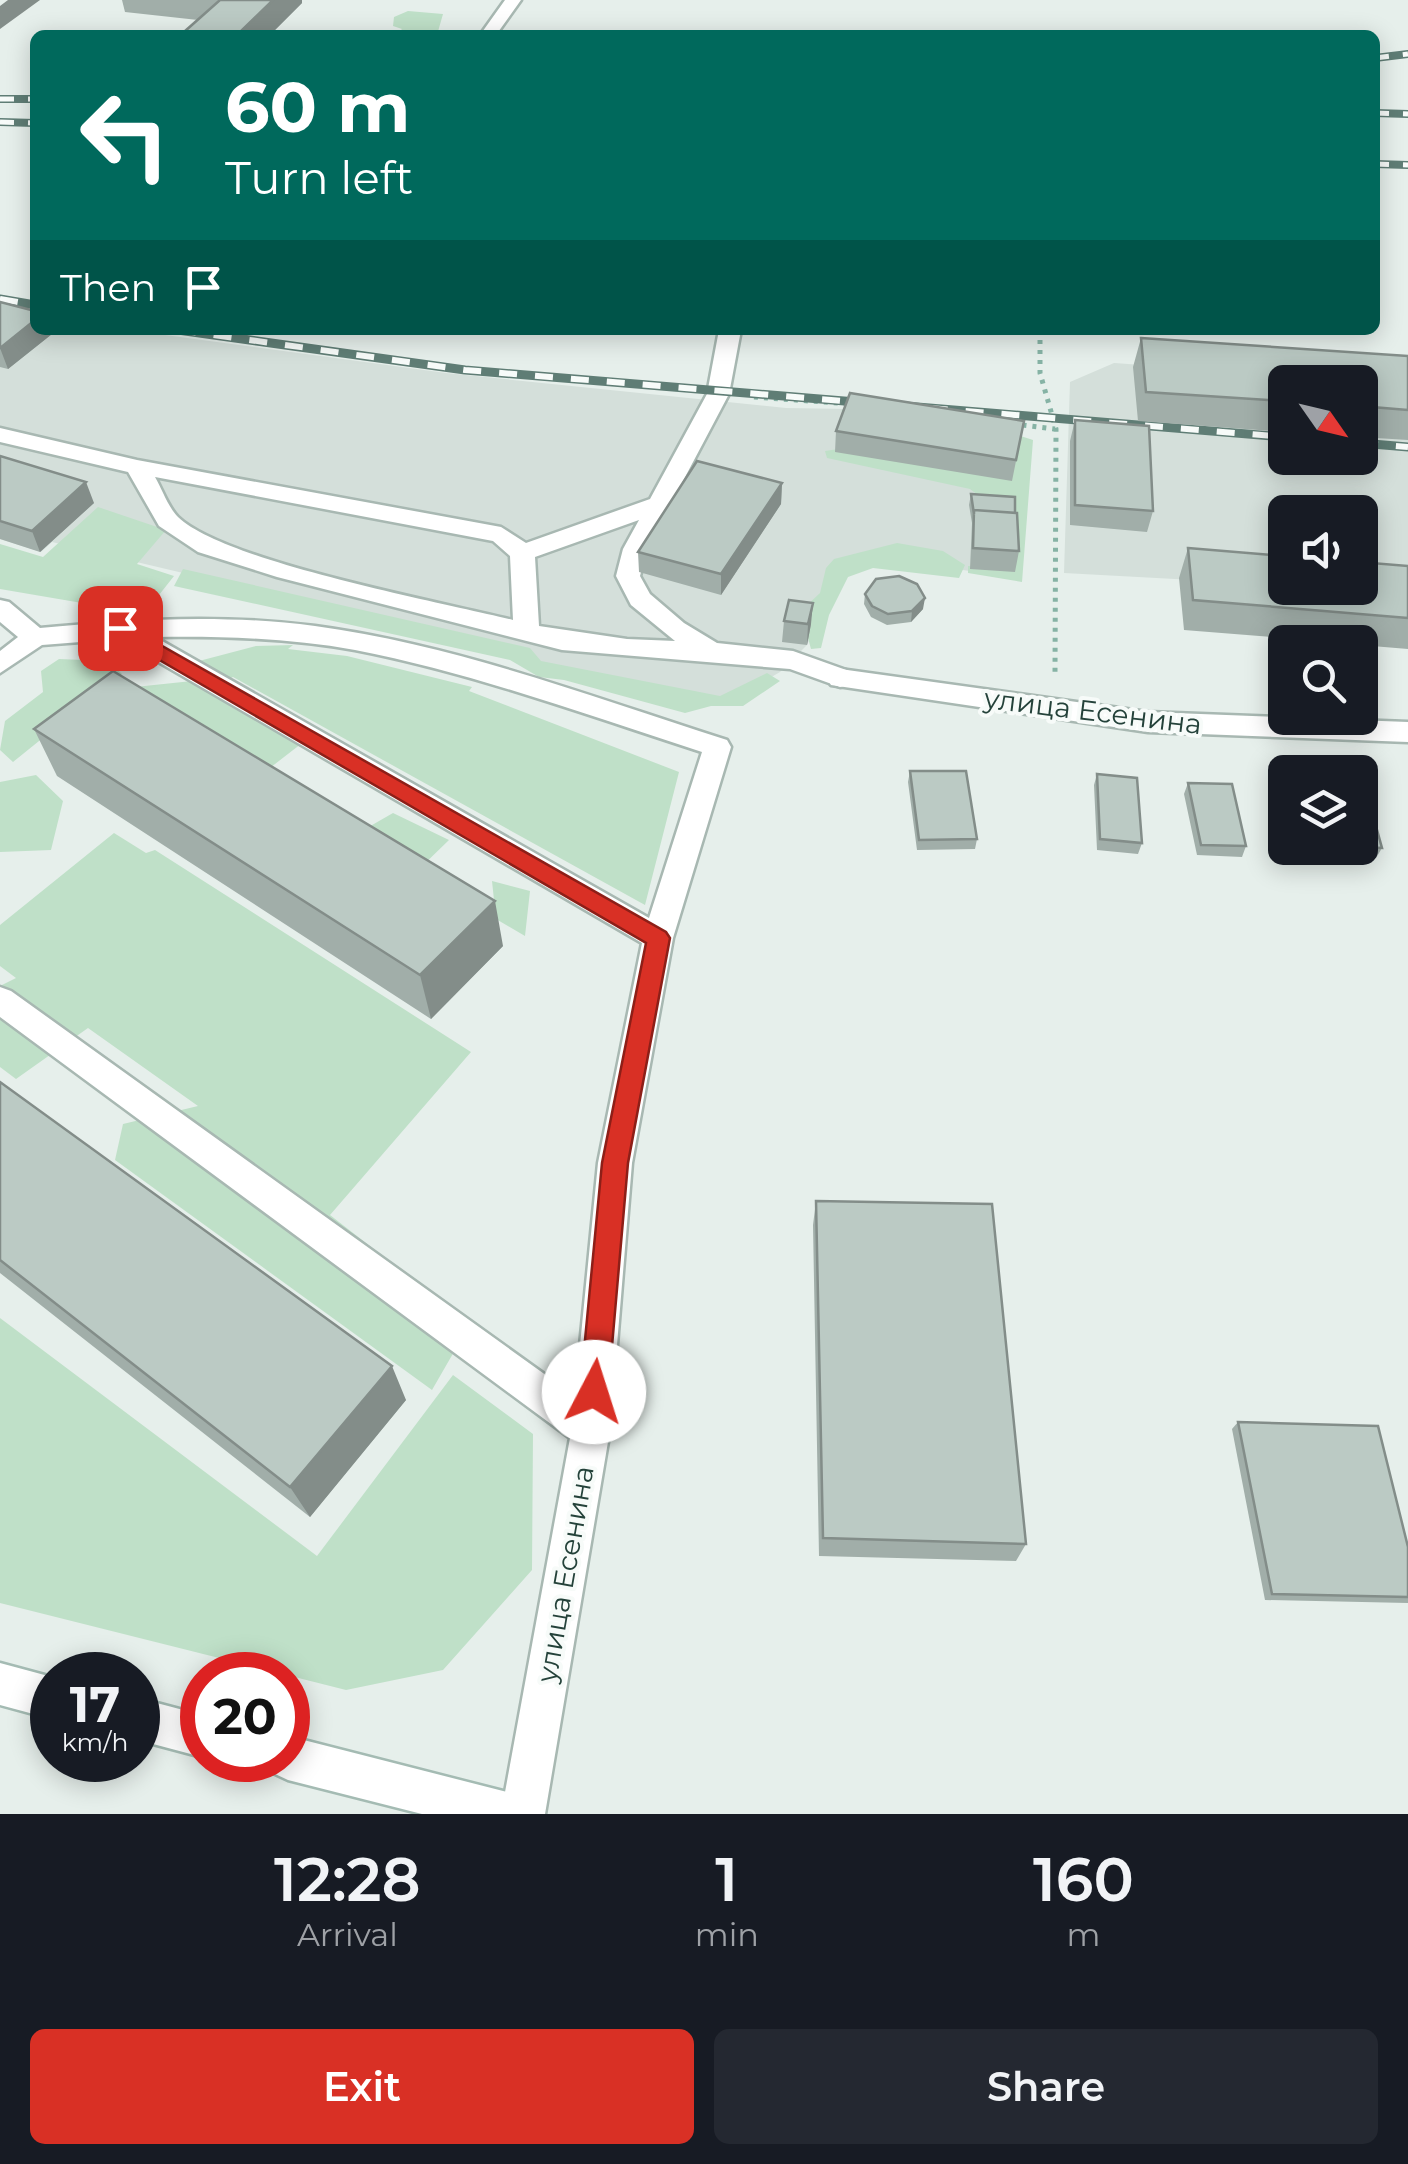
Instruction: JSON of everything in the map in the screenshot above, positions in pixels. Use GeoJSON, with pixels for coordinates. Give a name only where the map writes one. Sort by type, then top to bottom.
{"type":"FeatureCollection","features":[{"type":"Feature","properties":{"kind":"street"},"geometry":{"type":"LineString","coordinates":[[492,30],[513,0]]}},
{"type":"Feature","properties":{"kind":"street"},"geometry":{"type":"LineString","coordinates":[[711,651],[675,629],[640,599],[628,576],[636,549],[718,394],[729,335]]}},
{"type":"Feature","properties":{"kind":"street"},"geometry":{"type":"LineString","coordinates":[[0,435],[137,467],[502,535],[522,553],[526,632]]}},
{"type":"Feature","properties":{"kind":"street","name":"улица Есенина"},"geometry":{"type":"LineString","coordinates":[[137,467],[168,521],[208,546],[286,571],[562,641],[793,660],[840,678],[1148,722],[1408,732]]}},
{"type":"Feature","properties":{"kind":"street"},"geometry":{"type":"LineString","coordinates":[[522,553],[660,504]]}},
{"type":"Feature","properties":{"kind":"street"},"geometry":{"type":"LineString","coordinates":[[0,608],[36,638]]}},
{"type":"Feature","properties":{"kind":"street"},"geometry":{"type":"LineString","coordinates":[[0,664],[36,638],[120,628],[658,938]]}},
{"type":"Feature","properties":{"kind":"street","name":"улица Есенина"},"geometry":{"type":"LineString","coordinates":[[120,628],[262,629],[354,641],[480,674],[718,747],[658,938],[604,1162],[591,1430],[523,1814]]}},
{"type":"Feature","properties":{"kind":"street"},"geometry":{"type":"LineString","coordinates":[[0,1000],[591,1430]]}},
{"type":"Feature","properties":{"kind":"street"},"geometry":{"type":"LineString","coordinates":[[0,1684],[30,1692]]}},
{"type":"Feature","properties":{"kind":"street"},"geometry":{"type":"LineString","coordinates":[[310,1764],[507,1814]]}},
{"type":"Feature","properties":{"kind":"path"},"geometry":{"type":"LineString","coordinates":[[1040,335],[1040,373],[1056,429],[1055,709]]}},
{"type":"Feature","properties":{"kind":"path"},"geometry":{"type":"LineString","coordinates":[[718,394],[851,404],[1056,429]]}},
{"type":"Feature","properties":{"kind":"shaded area"},"geometry":{"type":"Polygon","coordinates":[[[0,309],[30,327],[30,335],[165,335],[446,373],[786,408],[849,409],[1029,441],[1015,577],[888,560],[841,569],[807,645],[780,672],[729,702],[536,665],[522,653],[52,542],[41,552],[0,539],[0,309]]]}},
{"type":"Feature","properties":{"kind":"shaded area"},"geometry":{"type":"Polygon","coordinates":[[[1114,363],[1268,374],[1268,475],[1378,475],[1378,382],[1408,384],[1408,591],[1378,589],[1378,495],[1268,495],[1268,584],[1064,573],[1070,382],[1114,363]]]}},
{"type":"Feature","properties":{"kind":"green space"},"geometry":{"type":"Polygon","coordinates":[[[408,11],[443,14],[438,30],[401,30],[393,26],[394,17],[408,11]]]}},
{"type":"Feature","properties":{"kind":"green space"},"geometry":{"type":"Polygon","coordinates":[[[852,406],[993,427],[1033,440],[1022,582],[968,573],[968,566],[1011,568],[979,496],[970,489],[827,458],[825,451],[845,448],[1007,476],[1016,444],[841,411],[852,406]]]}},
{"type":"Feature","properties":{"kind":"green space"},"geometry":{"type":"Polygon","coordinates":[[[98,507],[166,530],[137,564],[174,576],[159,595],[82,603],[0,589],[0,544],[43,557],[98,507]]]}},
{"type":"Feature","properties":{"kind":"green space"},"geometry":{"type":"Polygon","coordinates":[[[897,543],[943,551],[965,565],[959,578],[873,568],[848,577],[829,615],[821,648],[811,649],[802,616],[804,608],[820,593],[826,568],[834,559],[897,543]]]}},
{"type":"Feature","properties":{"kind":"green space"},"geometry":{"type":"Polygon","coordinates":[[[183,569],[530,648],[541,661],[720,696],[767,673],[780,681],[743,706],[711,706],[685,713],[564,680],[539,677],[510,660],[174,586],[183,569]]]}},
{"type":"Feature","properties":{"kind":"green space"},"geometry":{"type":"Polygon","coordinates":[[[293,645],[288,649],[347,656],[472,687],[469,691],[679,772],[645,905],[233,677],[227,680],[199,661],[256,646],[293,645]]]}},
{"type":"Feature","properties":{"kind":"green space"},"geometry":{"type":"Polygon","coordinates":[[[59,659],[108,661],[122,674],[13,762],[0,750],[5,721],[43,692],[41,671],[59,659]]]}},
{"type":"Feature","properties":{"kind":"green space"},"geometry":{"type":"Polygon","coordinates":[[[192,681],[319,730],[253,781],[135,687],[192,681]]]}},
{"type":"Feature","properties":{"kind":"green space"},"geometry":{"type":"Polygon","coordinates":[[[36,775],[63,801],[51,850],[0,852],[0,782],[36,775]]]}},
{"type":"Feature","properties":{"kind":"green space"},"geometry":{"type":"Polygon","coordinates":[[[393,813],[449,840],[414,874],[353,836],[393,813]]]}},
{"type":"Feature","properties":{"kind":"green space"},"geometry":{"type":"Polygon","coordinates":[[[114,833],[146,853],[155,850],[471,1052],[330,1215],[470,1324],[432,1390],[115,1160],[123,1124],[198,1106],[88,1028],[16,1079],[0,1067],[0,986],[16,978],[0,966],[0,925],[114,833]]]}},
{"type":"Feature","properties":{"kind":"green space"},"geometry":{"type":"Polygon","coordinates":[[[492,881],[530,891],[525,936],[496,919],[492,881]]]}},
{"type":"Feature","properties":{"kind":"green space"},"geometry":{"type":"Polygon","coordinates":[[[0,1318],[317,1556],[453,1375],[533,1434],[532,1570],[443,1670],[346,1690],[310,1681],[310,1652],[195,1652],[0,1603],[0,1318]]]}},
{"type":"Feature","properties":{"kind":"building"},"geometry":{"type":"Polygon","coordinates":[[[220,0],[273,0],[242,30],[186,30],[220,0]]]}},
{"type":"Feature","properties":{"kind":"building"},"geometry":{"type":"Polygon","coordinates":[[[0,302],[30,310],[30,324],[0,348],[0,302]]]}},
{"type":"Feature","properties":{"kind":"building"},"geometry":{"type":"Polygon","coordinates":[[[1141,338],[1408,356],[1408,410],[1378,408],[1378,365],[1268,365],[1268,400],[1146,392],[1141,338]]]}},
{"type":"Feature","properties":{"kind":"building"},"geometry":{"type":"Polygon","coordinates":[[[850,393],[1024,421],[1016,460],[836,431],[850,393]]]}},
{"type":"Feature","properties":{"kind":"building"},"geometry":{"type":"Polygon","coordinates":[[[1075,420],[1149,426],[1153,511],[1075,505],[1075,420]]]}},
{"type":"Feature","properties":{"kind":"building"},"geometry":{"type":"Polygon","coordinates":[[[0,456],[86,482],[32,531],[0,521],[0,456]]]}},
{"type":"Feature","properties":{"kind":"building"},"geometry":{"type":"Polygon","coordinates":[[[697,461],[782,483],[721,574],[638,552],[697,461]]]}},
{"type":"Feature","properties":{"kind":"building"},"geometry":{"type":"Polygon","coordinates":[[[971,494],[1015,497],[1015,513],[974,510],[974,514],[971,494]]]}},
{"type":"Feature","properties":{"kind":"building"},"geometry":{"type":"Polygon","coordinates":[[[974,510],[1017,513],[1019,551],[973,548],[974,510]]]}},
{"type":"Feature","properties":{"kind":"building"},"geometry":{"type":"Polygon","coordinates":[[[1188,548],[1268,555],[1268,605],[1378,605],[1378,564],[1408,566],[1408,618],[1193,600],[1188,548]]]}},
{"type":"Feature","properties":{"kind":"building"},"geometry":{"type":"Polygon","coordinates":[[[899,576],[917,584],[925,598],[912,611],[888,614],[872,606],[865,594],[876,579],[899,576]]]}},
{"type":"Feature","properties":{"kind":"building"},"geometry":{"type":"Polygon","coordinates":[[[789,600],[813,603],[808,624],[784,621],[789,600]]]}},
{"type":"Feature","properties":{"kind":"building"},"geometry":{"type":"Polygon","coordinates":[[[113,671],[495,901],[420,975],[34,729],[113,671]]]}},
{"type":"Feature","properties":{"kind":"building"},"geometry":{"type":"Polygon","coordinates":[[[910,771],[966,771],[977,839],[919,840],[910,771]]]}},
{"type":"Feature","properties":{"kind":"building"},"geometry":{"type":"Polygon","coordinates":[[[1097,774],[1137,778],[1142,843],[1100,839],[1097,774]]]}},
{"type":"Feature","properties":{"kind":"building"},"geometry":{"type":"Polygon","coordinates":[[[1188,783],[1232,784],[1246,846],[1201,845],[1188,783]]]}},
{"type":"Feature","properties":{"kind":"building"},"geometry":{"type":"Polygon","coordinates":[[[0,1082],[392,1366],[290,1487],[0,1260],[0,1082]]]}},
{"type":"Feature","properties":{"kind":"building"},"geometry":{"type":"Polygon","coordinates":[[[816,1201],[992,1204],[1026,1544],[823,1538],[816,1201]]]}},
{"type":"Feature","properties":{"kind":"building"},"geometry":{"type":"Polygon","coordinates":[[[1238,1422],[1378,1426],[1408,1547],[1408,1597],[1272,1594],[1238,1422]]]}},
{"type":"Feature","properties":{"kind":"railway"},"geometry":{"type":"LineString","coordinates":[[1380,57],[1408,54]]}},
{"type":"Feature","properties":{"kind":"railway"},"geometry":{"type":"LineString","coordinates":[[0,99],[30,99]]}},
{"type":"Feature","properties":{"kind":"railway"},"geometry":{"type":"LineString","coordinates":[[1380,113],[1408,114]]}},
{"type":"Feature","properties":{"kind":"railway"},"geometry":{"type":"LineString","coordinates":[[0,122],[30,123]]}},
{"type":"Feature","properties":{"kind":"railway"},"geometry":{"type":"LineString","coordinates":[[1380,164],[1408,165]]}},
{"type":"Feature","properties":{"kind":"railway"},"geometry":{"type":"LineString","coordinates":[[9,301],[0,299],[30,304]]}},
{"type":"Feature","properties":{"kind":"railway"},"geometry":{"type":"LineString","coordinates":[[214,335],[465,370],[1268,436]]}},
{"type":"Feature","properties":{"kind":"railway"},"geometry":{"type":"LineString","coordinates":[[1378,444],[1408,447]]}},
{"type":"Feature","properties":{"kind":"route"},"geometry":{"type":"LineString","coordinates":[[120,628],[658,938],[615,1163],[594,1392]]}}]}
